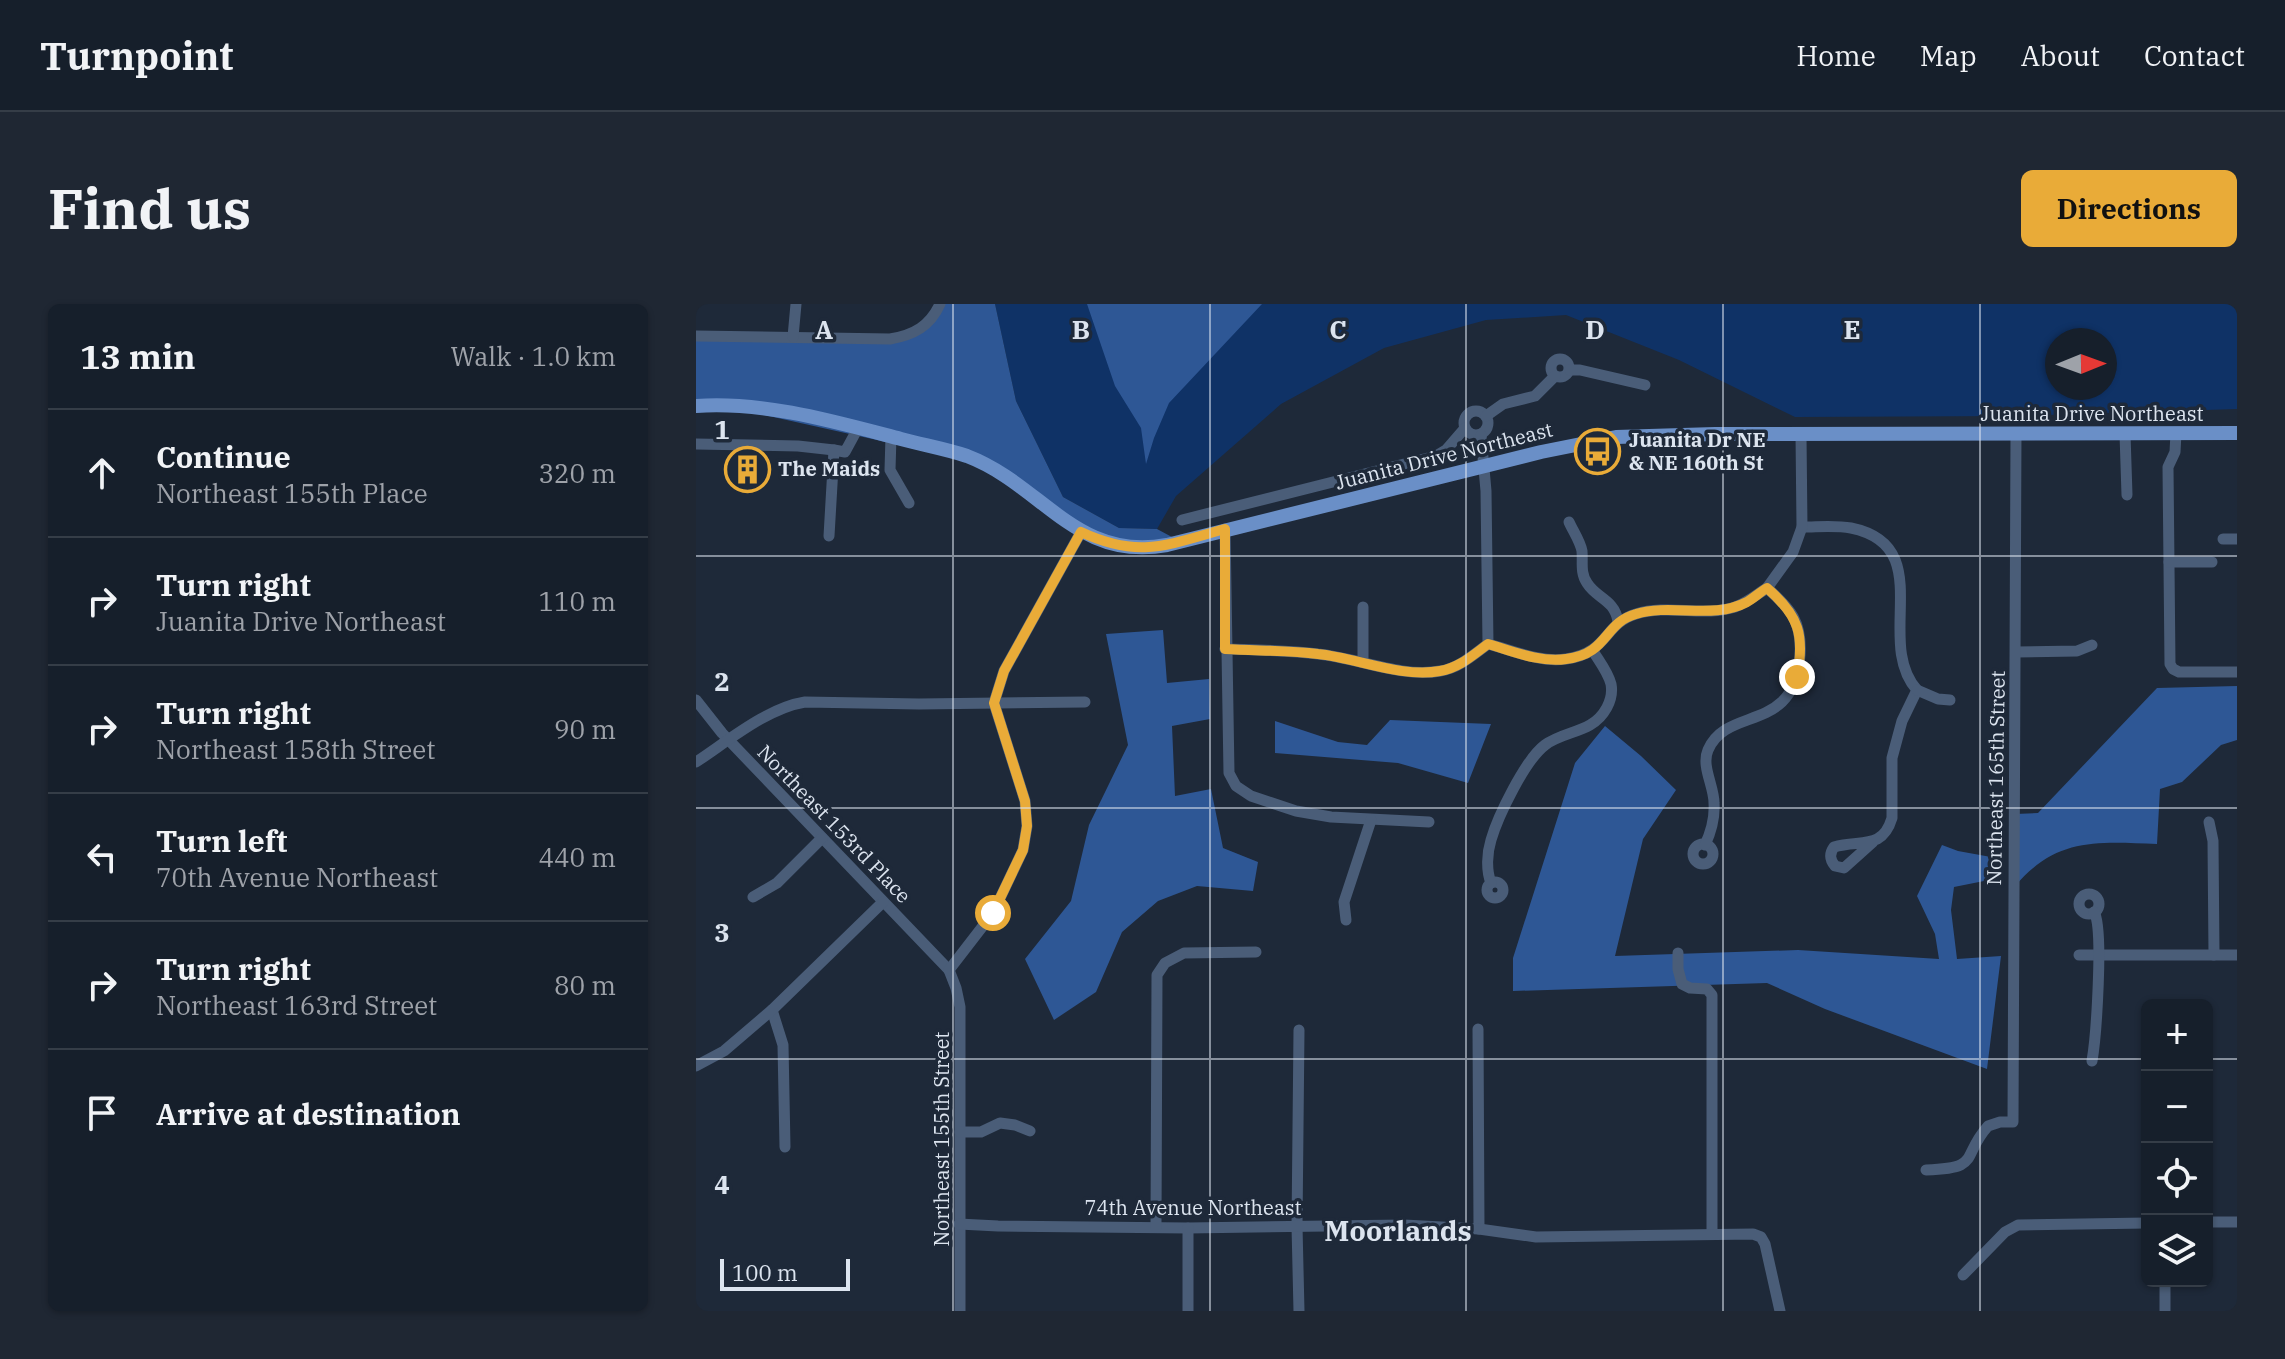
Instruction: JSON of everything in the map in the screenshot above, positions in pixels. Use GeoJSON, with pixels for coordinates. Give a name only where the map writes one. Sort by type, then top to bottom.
{"type":"FeatureCollection","features":[{"type":"Feature","properties":{"kind":"main road","name":"Juanita Drive Northeast"},"geometry":{"type":"LineString","coordinates":[[696,406],[771,410],[967,456],[1005,475],[1081,532],[1110,544],[1137,549],[1167,545],[1484,465],[1616,437],[1685,434],[2237,433]]}},
{"type":"Feature","properties":{"kind":"street"},"geometry":{"type":"LineString","coordinates":[[793,337],[796,304]]}},
{"type":"Feature","properties":{"kind":"street"},"geometry":{"type":"LineString","coordinates":[[696,336],[890,339],[919,330],[929,322],[940,304]]}},
{"type":"Feature","properties":{"kind":"street"},"geometry":{"type":"LineString","coordinates":[[1486,416],[1503,404],[1535,396],[1555,376],[1551,366],[1558,359],[1568,362],[1570,370],[1645,385]]}},
{"type":"Feature","properties":{"kind":"street"},"geometry":{"type":"LineString","coordinates":[[1481,435],[1471,435],[1465,428],[1464,419],[1470,413],[1478,411],[1486,416],[1488,426],[1481,435],[1488,644]]}},
{"type":"Feature","properties":{"kind":"street"},"geometry":{"type":"LineString","coordinates":[[696,444],[798,446],[845,452],[858,428]]}},
{"type":"Feature","properties":{"kind":"street"},"geometry":{"type":"LineString","coordinates":[[1182,520],[1436,456],[1446,450],[1465,428]]}},
{"type":"Feature","properties":{"kind":"street"},"geometry":{"type":"LineString","coordinates":[[2176,433],[2175,452],[2168,467],[2170,664],[2179,672],[2237,672]]}},
{"type":"Feature","properties":{"kind":"street","name":"Northeast 165th Street"},"geometry":{"type":"LineString","coordinates":[[1926,1170],[1960,1166],[1969,1159],[1988,1126],[2013,1122],[2016,434]]}},
{"type":"Feature","properties":{"kind":"street"},"geometry":{"type":"LineString","coordinates":[[2125,434],[2127,495]]}},
{"type":"Feature","properties":{"kind":"street"},"geometry":{"type":"LineString","coordinates":[[1488,644],[1544,659],[1564,660],[1593,651],[1618,621],[1636,614],[1722,610],[1746,602],[1767,588],[1793,552],[1802,527],[1801,435]]}},
{"type":"Feature","properties":{"kind":"street"},"geometry":{"type":"LineString","coordinates":[[891,436],[890,470],[909,503]]}},
{"type":"Feature","properties":{"kind":"street"},"geometry":{"type":"LineString","coordinates":[[829,536],[834,450]]}},
{"type":"Feature","properties":{"kind":"street"},"geometry":{"type":"LineString","coordinates":[[1569,522],[1581,547],[1585,580],[1589,587],[1609,601],[1618,621]]}},
{"type":"Feature","properties":{"kind":"street"},"geometry":{"type":"LineString","coordinates":[[1802,527],[1853,529],[1880,541],[1892,552],[1900,585],[1900,654],[1903,667],[1917,690],[1938,699],[1950,700]]}},
{"type":"Feature","properties":{"kind":"street"},"geometry":{"type":"LineString","coordinates":[[1225,529],[1229,773],[1236,786],[1251,796],[1296,811],[1331,817],[1429,822]]}},
{"type":"Feature","properties":{"kind":"street"},"geometry":{"type":"LineString","coordinates":[[949,970],[993,913],[1023,850],[1027,826],[1025,801],[994,703],[1004,671],[1081,532]]}},
{"type":"Feature","properties":{"kind":"street"},"geometry":{"type":"LineString","coordinates":[[2223,539],[2237,539]]}},
{"type":"Feature","properties":{"kind":"street"},"geometry":{"type":"LineString","coordinates":[[2169,562],[2212,562]]}},
{"type":"Feature","properties":{"kind":"street"},"geometry":{"type":"LineString","coordinates":[[1705,845],[1715,804],[1705,760],[1711,744],[1725,730],[1768,713],[1782,702],[1797,677],[1799,629],[1786,605],[1767,588]]}},
{"type":"Feature","properties":{"kind":"street"},"geometry":{"type":"LineString","coordinates":[[1363,607],[1363,661]]}},
{"type":"Feature","properties":{"kind":"street"},"geometry":{"type":"LineString","coordinates":[[1225,649],[1318,654],[1426,672],[1460,665],[1488,644]]}},
{"type":"Feature","properties":{"kind":"street"},"geometry":{"type":"LineString","coordinates":[[2016,652],[2077,651],[2092,645]]}},
{"type":"Feature","properties":{"kind":"street"},"geometry":{"type":"LineString","coordinates":[[1491,883],[1488,866],[1491,841],[1533,756],[1549,742],[1592,724],[1605,712],[1611,685],[1593,651]]}},
{"type":"Feature","properties":{"kind":"street"},"geometry":{"type":"LineString","coordinates":[[1873,842],[1882,837],[1890,826],[1892,758],[1902,721],[1917,690]]}},
{"type":"Feature","properties":{"kind":"street","name":"Northeast 153rd Place"},"geometry":{"type":"LineString","coordinates":[[696,700],[729,741],[949,970]]}},
{"type":"Feature","properties":{"kind":"street"},"geometry":{"type":"LineString","coordinates":[[696,762],[775,711],[805,702],[1085,702]]}},
{"type":"Feature","properties":{"kind":"street"},"geometry":{"type":"LineString","coordinates":[[1346,920],[1344,902],[1371,820]]}},
{"type":"Feature","properties":{"kind":"street"},"geometry":{"type":"LineString","coordinates":[[2209,822],[2213,841],[2214,955]]}},
{"type":"Feature","properties":{"kind":"street"},"geometry":{"type":"LineString","coordinates":[[753,897],[777,883],[822,838]]}},
{"type":"Feature","properties":{"kind":"street"},"geometry":{"type":"LineString","coordinates":[[696,1066],[724,1051],[772,1010],[883,902]]}},
{"type":"Feature","properties":{"kind":"street"},"geometry":{"type":"LineString","coordinates":[[2092,1061],[2096,1037],[2098,955],[2098,920],[2094,912]]}},
{"type":"Feature","properties":{"kind":"street"},"geometry":{"type":"LineString","coordinates":[[1156,1227],[1157,975],[1165,963],[1184,953],[1256,952]]}},
{"type":"Feature","properties":{"kind":"street"},"geometry":{"type":"LineString","coordinates":[[1678,953],[1682,984],[1707,989],[1712,995],[1712,1233]]}},
{"type":"Feature","properties":{"kind":"street"},"geometry":{"type":"LineString","coordinates":[[2079,955],[2237,955]]}},
{"type":"Feature","properties":{"kind":"street","name":"Northeast 155th Street"},"geometry":{"type":"LineString","coordinates":[[949,970],[960,1007],[960,1311]]}},
{"type":"Feature","properties":{"kind":"street"},"geometry":{"type":"LineString","coordinates":[[772,1010],[783,1045],[785,1147]]}},
{"type":"Feature","properties":{"kind":"street"},"geometry":{"type":"LineString","coordinates":[[1478,1029],[1479,1229]]}},
{"type":"Feature","properties":{"kind":"street"},"geometry":{"type":"LineString","coordinates":[[1299,1030],[1299,1311]]}},
{"type":"Feature","properties":{"kind":"street"},"geometry":{"type":"LineString","coordinates":[[960,1132],[981,1132],[1000,1123],[1030,1131]]}},
{"type":"Feature","properties":{"kind":"street"},"geometry":{"type":"LineString","coordinates":[[2213,1222],[2237,1222]]}},
{"type":"Feature","properties":{"kind":"street"},"geometry":{"type":"LineString","coordinates":[[1963,1275],[2005,1232],[2018,1225],[2141,1223]]}},
{"type":"Feature","properties":{"kind":"street","name":"74th Avenue Northeast"},"geometry":{"type":"LineString","coordinates":[[959,1224],[1188,1228],[1404,1225],[1479,1229],[1536,1237],[1753,1234],[1761,1237],[1769,1256],[1780,1311]]}},
{"type":"Feature","properties":{"kind":"street"},"geometry":{"type":"LineString","coordinates":[[1188,1228],[1188,1311]]}},
{"type":"Feature","properties":{"kind":"street"},"geometry":{"type":"LineString","coordinates":[[2165,1287],[2165,1311]]}},
{"type":"Feature","properties":{"kind":"shaded area"},"geometry":{"type":"Polygon","coordinates":[[[940,304],[995,304],[1016,401],[1063,497],[1119,528],[1157,529],[1185,544],[1115,550],[967,460],[746,411],[696,411],[696,336],[907,336],[940,304]]]}},
{"type":"Feature","properties":{"kind":"shaded area"},"geometry":{"type":"Polygon","coordinates":[[[995,304],[2237,304],[2237,409],[2015,416],[1795,417],[1679,360],[1566,315],[1486,320],[1384,348],[1281,404],[1176,496],[1157,529],[1119,528],[1063,497],[1016,401],[995,304]]]}},
{"type":"Feature","properties":{"kind":"shaded area"},"geometry":{"type":"Polygon","coordinates":[[[1087,304],[1262,304],[1169,403],[1146,464],[1141,428],[1115,386],[1087,304]]]}},
{"type":"Feature","properties":{"kind":"shaded area"},"geometry":{"type":"Polygon","coordinates":[[[1163,630],[1167,683],[1209,679],[1210,719],[1172,726],[1175,796],[1211,789],[1223,848],[1258,862],[1253,891],[1197,886],[1158,901],[1122,932],[1096,992],[1054,1020],[1025,959],[1071,901],[1089,825],[1128,745],[1106,634],[1163,630]]]}},
{"type":"Feature","properties":{"kind":"shaded area"},"geometry":{"type":"Polygon","coordinates":[[[2237,686],[2237,740],[2221,745],[2182,782],[2160,789],[2157,844],[2097,843],[2079,846],[2046,858],[2015,886],[2015,814],[2038,813],[2157,688],[2237,686]]]}},
{"type":"Feature","properties":{"kind":"shaded area"},"geometry":{"type":"Polygon","coordinates":[[[1390,720],[1491,724],[1468,783],[1398,763],[1275,753],[1275,721],[1338,742],[1367,745],[1390,720]]]}},
{"type":"Feature","properties":{"kind":"shaded area"},"geometry":{"type":"Polygon","coordinates":[[[1605,726],[1676,790],[1643,839],[1615,956],[1798,950],[1939,959],[1935,934],[1917,896],[1942,845],[2002,859],[1999,878],[1954,887],[1951,910],[1957,959],[2001,956],[1987,1069],[1825,1009],[1767,983],[1513,991],[1513,958],[1575,763],[1605,726]]]}},
{"type":"Feature","properties":{"kind":"place","name":"Juanita Dr NE & NE 160th St"},"geometry":{"type":"Point","coordinates":[1598,451]}},
{"type":"Feature","properties":{"kind":"place","name":"The Maids"},"geometry":{"type":"Point","coordinates":[747,469]}},
{"type":"Feature","properties":{"kind":"district","name":"Moorlands"},"geometry":{"type":"Point","coordinates":[1398,1231]}},
{"type":"Feature","properties":{"kind":"route"},"geometry":{"type":"LineString","coordinates":[[993,913],[1023,850],[1027,826],[1025,801],[994,703],[1004,671],[1081,532],[1110,544],[1137,549],[1167,545],[1225,529],[1225,649],[1318,654],[1426,672],[1460,665],[1488,644],[1544,659],[1564,660],[1593,651],[1618,621],[1636,614],[1722,610],[1746,602],[1767,588],[1786,605],[1799,629],[1797,677]]}}]}
